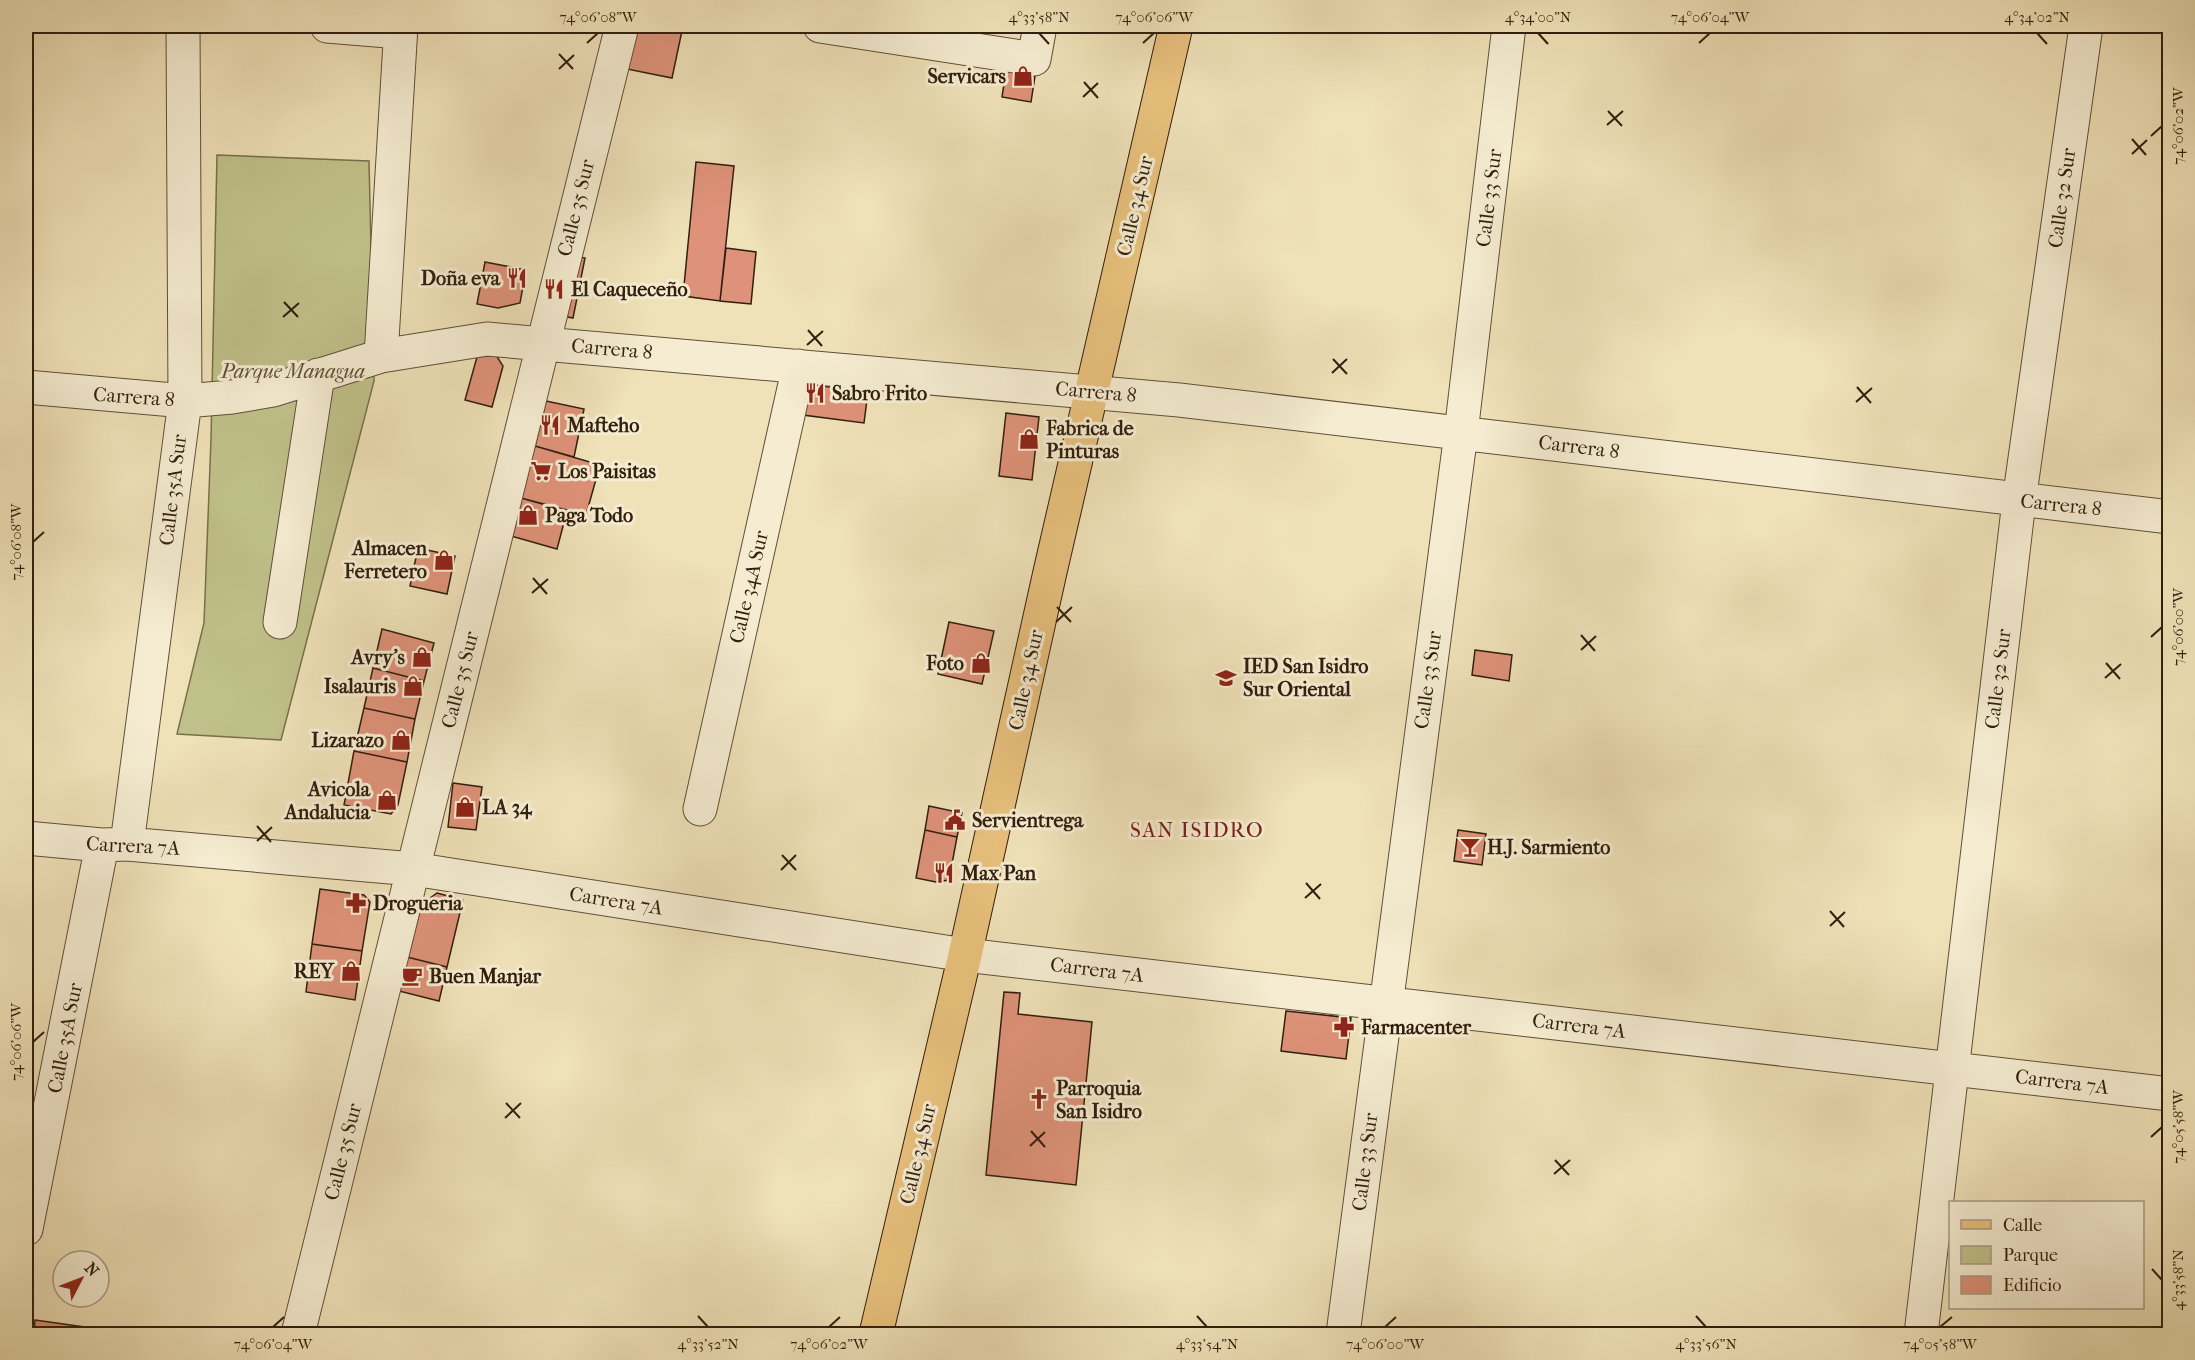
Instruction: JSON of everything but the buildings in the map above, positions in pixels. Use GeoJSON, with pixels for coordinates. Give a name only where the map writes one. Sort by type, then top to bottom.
{"type":"FeatureCollection","features":[{"type":"Feature","properties":{"kind":"main road","name":"Calle 34 Sur"},"geometry":{"type":"LineString","coordinates":[[876,1335],[965,955],[1050,572],[1176,26]]}},
{"type":"Feature","properties":{"kind":"street","name":"Calle 35A Sur"},"geometry":{"type":"LineString","coordinates":[[26,1230],[37,1118],[114,845],[185,401],[183,26]]}},
{"type":"Feature","properties":{"kind":"street"},"geometry":{"type":"LineString","coordinates":[[327,26],[400,29],[381,356]]}},
{"type":"Feature","properties":{"kind":"street","name":"Calle 35 Sur"},"geometry":{"type":"LineString","coordinates":[[298,1335],[622,26]]}},
{"type":"Feature","properties":{"kind":"street"},"geometry":{"type":"LineString","coordinates":[[820,26],[1034,59],[1040,26]]}},
{"type":"Feature","properties":{"kind":"street","name":"Calle 33 Sur"},"geometry":{"type":"LineString","coordinates":[[1343,1335],[1461,433],[1509,26]]}},
{"type":"Feature","properties":{"kind":"street","name":"Calle 32 Sur"},"geometry":{"type":"LineString","coordinates":[[1921,1335],[2019,501],[2086,26]]}},
{"type":"Feature","properties":{"kind":"street","name":"Carrera 8"},"geometry":{"type":"LineString","coordinates":[[26,387],[185,401],[232,397],[273,390],[381,356],[487,339],[1093,392],[2169,517]]}},
{"type":"Feature","properties":{"kind":"street","name":"Calle 34A Sur"},"geometry":{"type":"LineString","coordinates":[[700,808],[799,366]]}},
{"type":"Feature","properties":{"kind":"street"},"geometry":{"type":"LineString","coordinates":[[280,622],[318,375]]}},
{"type":"Feature","properties":{"kind":"street","name":"Carrera 7A"},"geometry":{"type":"LineString","coordinates":[[26,838],[413,869],[965,955],[2169,1094]]}},
{"type":"Feature","properties":{"kind":"green space","name":"Parque Managua"},"geometry":{"type":"Polygon","coordinates":[[[217,155],[369,161],[374,381],[281,740],[177,734],[204,623],[211,439],[217,155]]]}},
{"type":"Feature","properties":{"kind":"place","name":"Servicars"},"geometry":{"type":"Point","coordinates":[1023,76]}},
{"type":"Feature","properties":{"kind":"place","name":"Doña eva"},"geometry":{"type":"Point","coordinates":[517,278]}},
{"type":"Feature","properties":{"kind":"place","name":"El Caqueceño"},"geometry":{"type":"Point","coordinates":[554,289]}},
{"type":"Feature","properties":{"kind":"place","name":"Sabro Frito"},"geometry":{"type":"Point","coordinates":[815,393]}},
{"type":"Feature","properties":{"kind":"place","name":"Mafteho"},"geometry":{"type":"Point","coordinates":[550,425]}},
{"type":"Feature","properties":{"kind":"place","name":"Fabrica de Pinturas"},"geometry":{"type":"Point","coordinates":[1029,439]}},
{"type":"Feature","properties":{"kind":"place","name":"Los Paisitas"},"geometry":{"type":"Point","coordinates":[541,471]}},
{"type":"Feature","properties":{"kind":"place","name":"Paga Todo"},"geometry":{"type":"Point","coordinates":[528,515]}},
{"type":"Feature","properties":{"kind":"place","name":"Almacen Ferretero"},"geometry":{"type":"Point","coordinates":[444,560]}},
{"type":"Feature","properties":{"kind":"place","name":"Avry's"},"geometry":{"type":"Point","coordinates":[422,657]}},
{"type":"Feature","properties":{"kind":"place","name":"Foto"},"geometry":{"type":"Point","coordinates":[981,663]}},
{"type":"Feature","properties":{"kind":"place","name":"IED San Isidro Sur Oriental"},"geometry":{"type":"Point","coordinates":[1226,678]}},
{"type":"Feature","properties":{"kind":"place","name":"Isalauris"},"geometry":{"type":"Point","coordinates":[413,686]}},
{"type":"Feature","properties":{"kind":"place","name":"Lizarazo"},"geometry":{"type":"Point","coordinates":[401,740]}},
{"type":"Feature","properties":{"kind":"place","name":"Avicola Andalucia"},"geometry":{"type":"Point","coordinates":[387,800]}},
{"type":"Feature","properties":{"kind":"place","name":"LA 34"},"geometry":{"type":"Point","coordinates":[465,807]}},
{"type":"Feature","properties":{"kind":"place","name":"Servientrega"},"geometry":{"type":"Point","coordinates":[955,820]}},
{"type":"Feature","properties":{"kind":"place","name":"H.J. Sarmiento"},"geometry":{"type":"Point","coordinates":[1470,847]}},
{"type":"Feature","properties":{"kind":"place","name":"Max Pan"},"geometry":{"type":"Point","coordinates":[944,873]}},
{"type":"Feature","properties":{"kind":"place","name":"Drogueria"},"geometry":{"type":"Point","coordinates":[356,903]}},
{"type":"Feature","properties":{"kind":"place","name":"REY"},"geometry":{"type":"Point","coordinates":[351,971]}},
{"type":"Feature","properties":{"kind":"place","name":"Buen Manjar"},"geometry":{"type":"Point","coordinates":[412,976]}},
{"type":"Feature","properties":{"kind":"place","name":"Farmacenter"},"geometry":{"type":"Point","coordinates":[1344,1027]}},
{"type":"Feature","properties":{"kind":"place","name":"Parroquia San Isidro"},"geometry":{"type":"Point","coordinates":[1039,1099]}},
{"type":"Feature","properties":{"kind":"district","name":"SAN ISIDRO"},"geometry":{"type":"Point","coordinates":[1197,830]}}]}
